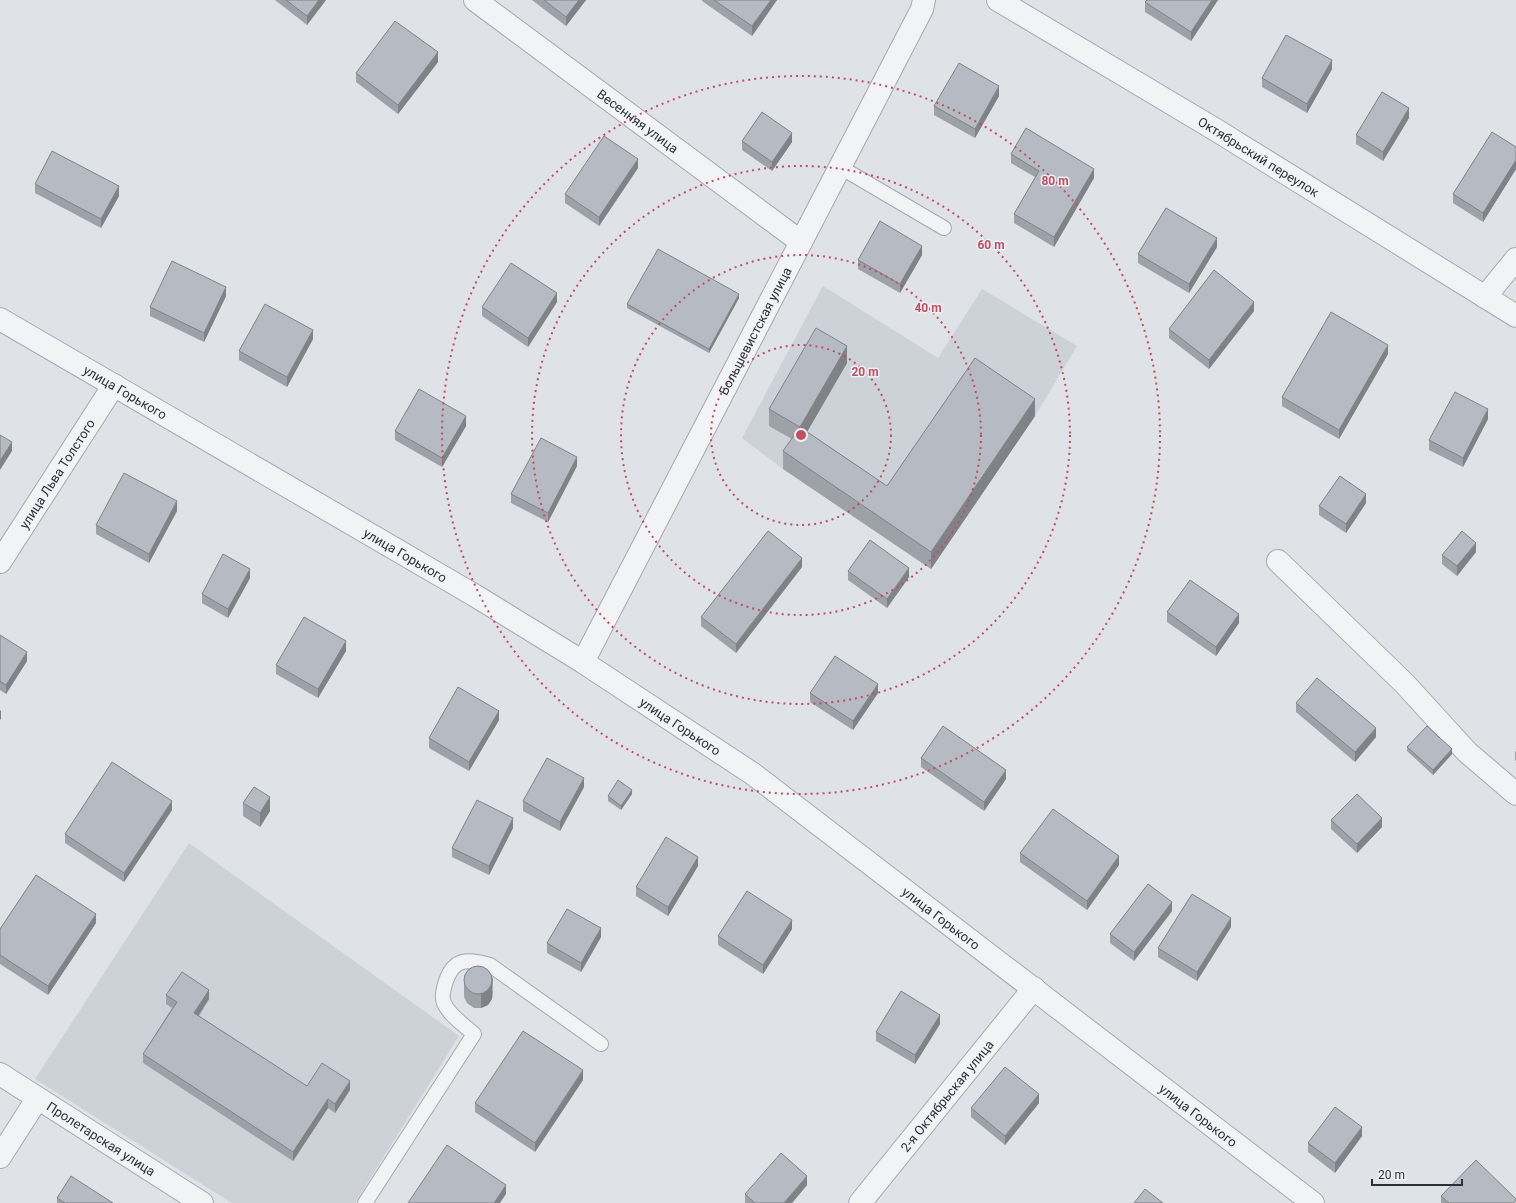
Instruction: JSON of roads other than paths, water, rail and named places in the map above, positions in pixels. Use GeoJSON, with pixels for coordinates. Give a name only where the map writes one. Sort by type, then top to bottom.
{"type":"FeatureCollection","features":[{"type":"Feature","properties":{"kind":"street","name":"Весенняя улица"},"geometry":{"type":"LineString","coordinates":[[475,0],[801,242]]}},
{"type":"Feature","properties":{"kind":"street","name":"Большевистская улица"},"geometry":{"type":"LineString","coordinates":[[583,662],[922,9],[924,0]]}},
{"type":"Feature","properties":{"kind":"street","name":"Октябрьский переулок"},"geometry":{"type":"LineString","coordinates":[[998,0],[1216,130],[1516,316]]}},
{"type":"Feature","properties":{"kind":"street"},"geometry":{"type":"LineString","coordinates":[[1485,297],[1516,259]]}},
{"type":"Feature","properties":{"kind":"street","name":"улица Горького"},"geometry":{"type":"LineString","coordinates":[[0,319],[367,532],[583,662],[753,774],[1313,1203]]}},
{"type":"Feature","properties":{"kind":"street","name":"улица Льва Толстого"},"geometry":{"type":"LineString","coordinates":[[0,562],[114,385]]}},
{"type":"Feature","properties":{"kind":"street"},"geometry":{"type":"LineString","coordinates":[[1278,561],[1405,684],[1467,752],[1516,794]]}},
{"type":"Feature","properties":{"kind":"street","name":"2-я Октябрьская улица"},"geometry":{"type":"LineString","coordinates":[[862,1203],[1034,988]]}},
{"type":"Feature","properties":{"kind":"street","name":"Пролетарская улица"},"geometry":{"type":"LineString","coordinates":[[0,1074],[202,1203]]}},
{"type":"Feature","properties":{"kind":"street"},"geometry":{"type":"LineString","coordinates":[[0,1157],[37,1099]]}},
{"type":"Feature","properties":{"kind":"lane"},"geometry":{"type":"LineString","coordinates":[[840,167],[944,228]]}},
{"type":"Feature","properties":{"kind":"lane"},"geometry":{"type":"LineString","coordinates":[[365,1203],[474,1034],[452,1014],[443,1002],[443,988],[449,972],[457,963],[471,960],[490,965],[601,1044]]}}]}
